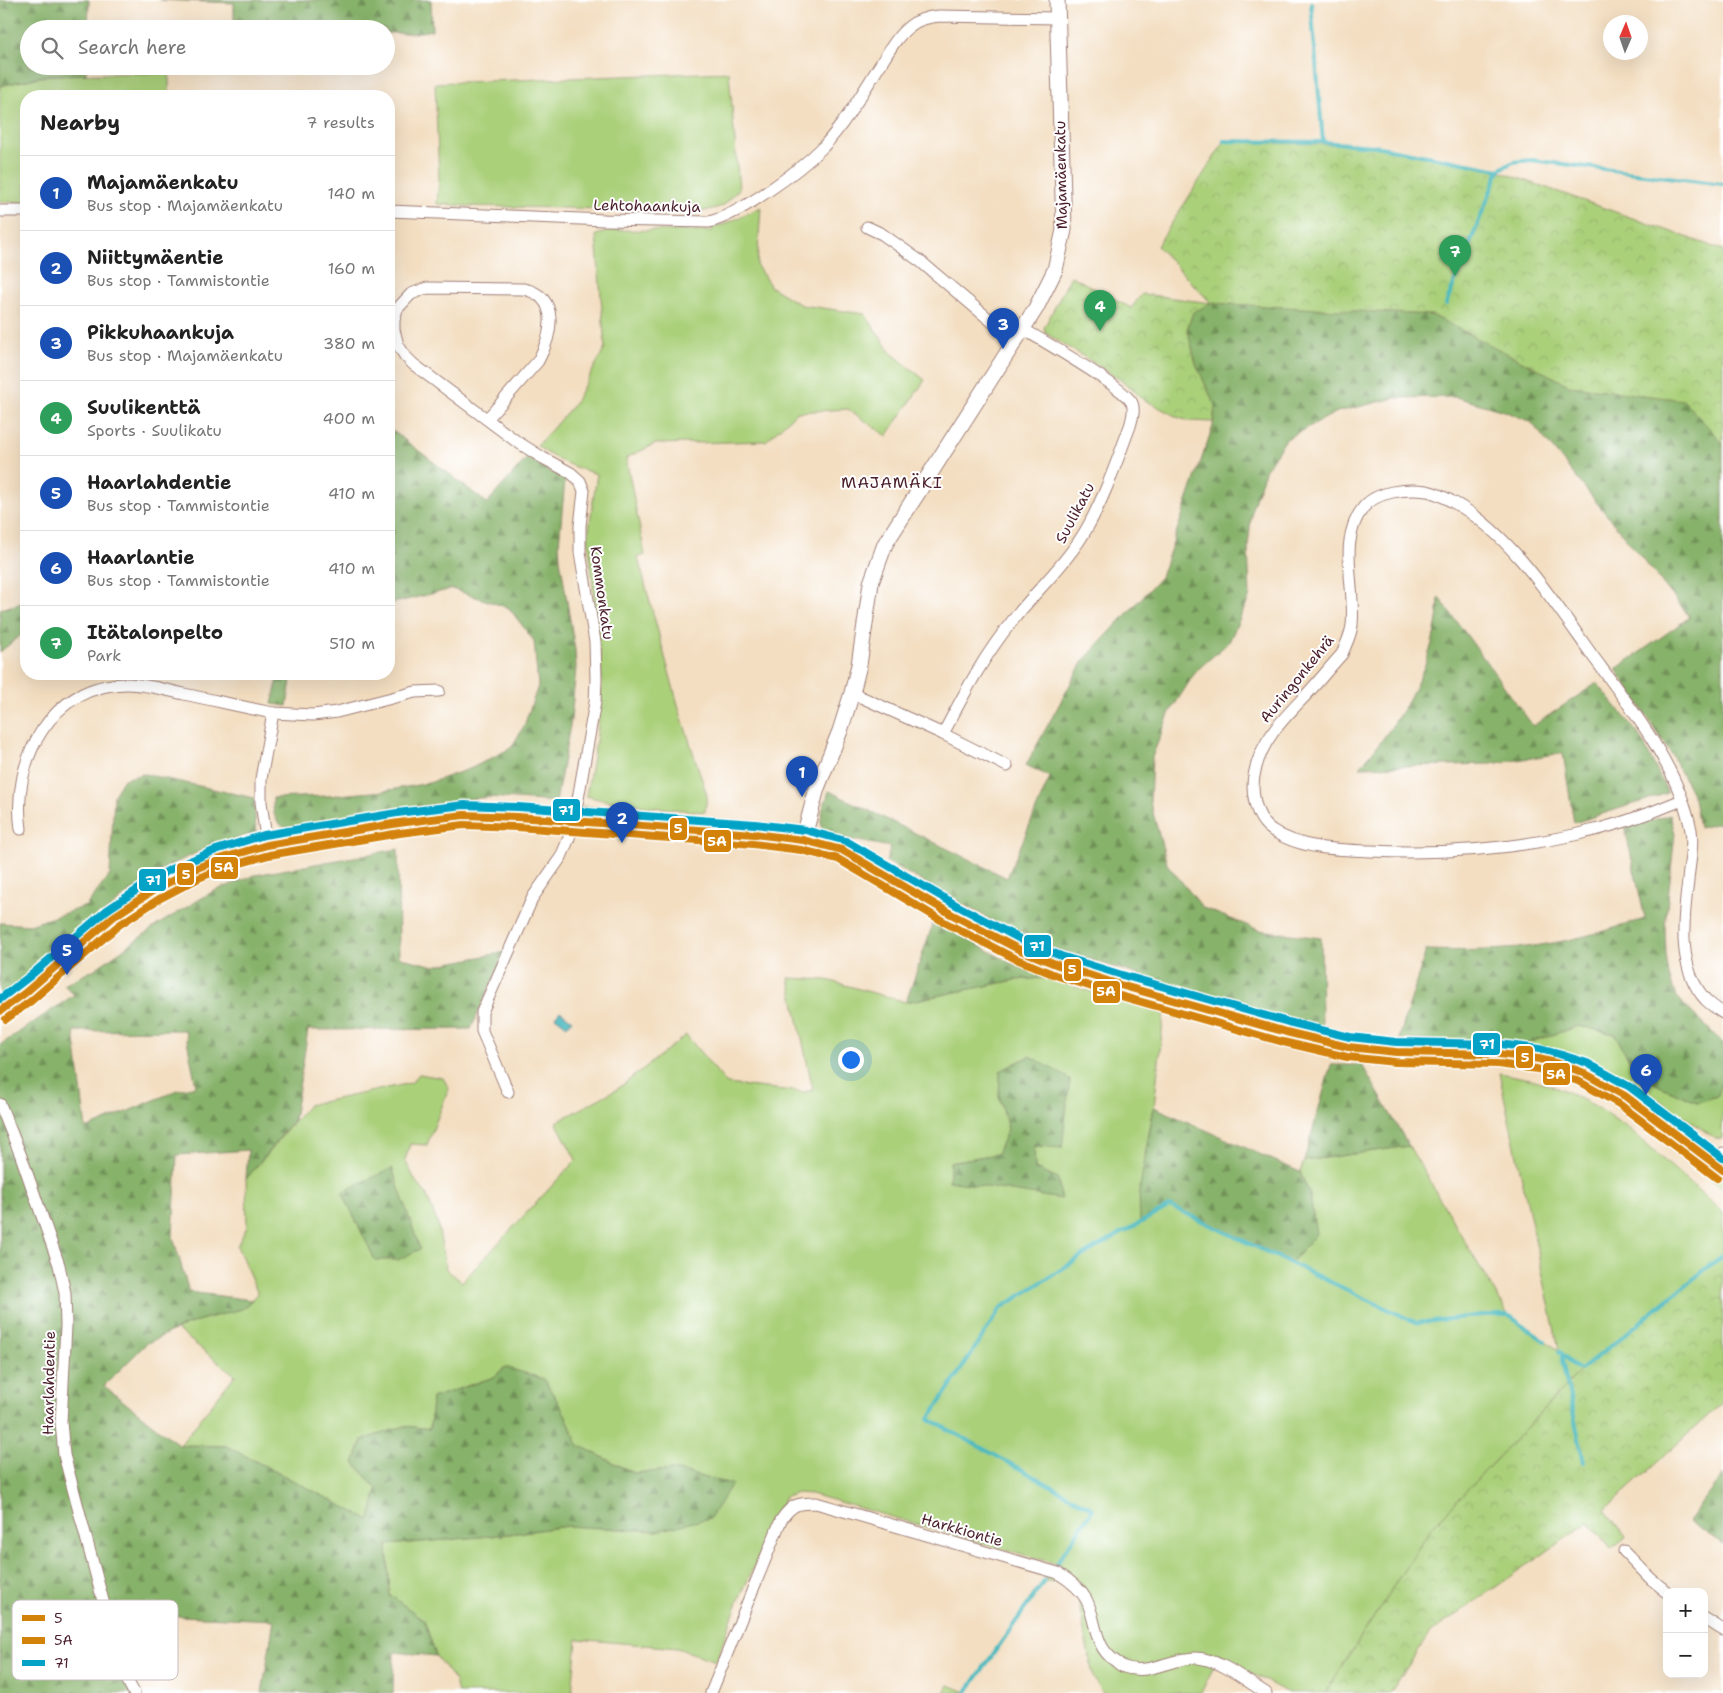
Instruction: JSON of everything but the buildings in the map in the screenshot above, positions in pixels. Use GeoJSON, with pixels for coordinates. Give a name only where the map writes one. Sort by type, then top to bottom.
{"type":"FeatureCollection","features":[{"type":"Feature","properties":{"kind":"street","name":"Majamäenkatu"},"geometry":{"type":"LineString","coordinates":[[803,840],[817,788],[840,731],[852,693],[859,665],[871,582],[885,544],[1041,300],[1055,270],[1064,230],[1057,0]]}},
{"type":"Feature","properties":{"kind":"street","name":"Lehtohaankuja"},"geometry":{"type":"LineString","coordinates":[[395,211],[614,220],[709,222],[722,219],[777,185],[823,146],[840,125],[897,40],[910,25],[924,18],[939,16],[1057,18]]}},
{"type":"Feature","properties":{"kind":"street"},"geometry":{"type":"LineString","coordinates":[[0,211],[20,211]]}},
{"type":"Feature","properties":{"kind":"street","name":"Suulikatu"},"geometry":{"type":"LineString","coordinates":[[867,227],[887,238],[920,261],[1019,335],[1120,390],[1133,404],[1133,415],[1118,458],[1082,537],[1063,564],[1013,619],[989,651],[976,670],[943,734]]}},
{"type":"Feature","properties":{"kind":"street","name":"Kommonkatu"},"geometry":{"type":"LineString","coordinates":[[395,316],[397,309],[410,294],[427,288],[523,289],[538,294],[547,304],[550,332],[543,352],[538,361],[488,418]]}},
{"type":"Feature","properties":{"kind":"street","name":"Kommonkatu"},"geometry":{"type":"LineString","coordinates":[[395,337],[405,356],[413,364],[536,454],[571,473],[580,481],[584,490],[580,526],[580,552],[595,642],[596,679],[594,702],[588,743],[569,838],[561,856],[533,897],[482,1012],[482,1031],[508,1092]]}},
{"type":"Feature","properties":{"kind":"street","name":"Auringonkehrä"},"geometry":{"type":"LineString","coordinates":[[1682,800],[1628,822],[1575,835],[1481,850],[1414,853],[1350,851],[1298,842],[1270,830],[1256,806],[1254,773],[1266,742],[1278,725],[1342,654],[1348,641],[1352,626],[1349,545],[1353,528],[1364,506],[1376,496],[1409,490],[1428,492],[1463,507],[1494,532],[1523,563],[1551,597],[1629,706],[1663,758],[1682,800],[1691,831],[1692,850],[1685,915],[1685,954],[1696,988],[1707,1001],[1723,1014]]}},
{"type":"Feature","properties":{"kind":"street"},"geometry":{"type":"LineString","coordinates":[[21,829],[19,814],[20,793],[24,771],[33,743],[46,722],[55,713],[66,704],[89,691],[116,684],[139,684],[273,713],[313,716],[337,712],[415,692],[439,691]]}},
{"type":"Feature","properties":{"kind":"street"},"geometry":{"type":"LineString","coordinates":[[852,693],[943,734],[1007,766]]}},
{"type":"Feature","properties":{"kind":"street"},"geometry":{"type":"LineString","coordinates":[[266,845],[261,779],[273,713]]}},
{"type":"Feature","properties":{"kind":"street"},"geometry":{"type":"LineString","coordinates":[[0,1011],[33,988],[94,933],[146,895],[184,873],[239,852],[266,845],[399,823],[464,815],[754,834],[803,840],[842,850],[979,929],[1019,949],[1074,971],[1259,1025],[1334,1044],[1371,1050],[1502,1054],[1535,1058],[1561,1064],[1606,1084],[1720,1162]]}},
{"type":"Feature","properties":{"kind":"street","name":"Haarlahdentie"},"geometry":{"type":"LineString","coordinates":[[0,1104],[22,1156],[60,1265],[65,1293],[66,1326],[61,1422],[64,1455],[103,1600]]}},
{"type":"Feature","properties":{"kind":"street","name":"Harkkiontie"},"geometry":{"type":"LineString","coordinates":[[712,1693],[781,1520],[790,1507],[802,1503],[816,1503],[1058,1573],[1073,1583],[1086,1599],[1099,1642],[1108,1656],[1124,1667],[1144,1669],[1183,1659],[1197,1658],[1214,1661],[1266,1693]]}},
{"type":"Feature","properties":{"kind":"street"},"geometry":{"type":"LineString","coordinates":[[1624,1551],[1663,1589]]}},
{"type":"Feature","properties":{"kind":"street"},"geometry":{"type":"LineString","coordinates":[[1708,1621],[1723,1630]]}},
{"type":"Feature","properties":{"kind":"street","name":"Haarlahdentie"},"geometry":{"type":"LineString","coordinates":[[127,1680],[134,1693]]}},
{"type":"Feature","properties":{"kind":"green space"},"geometry":{"type":"Polygon","coordinates":[[[0,0],[89,0],[88,20],[20,20],[20,75],[49,75],[0,86],[0,0]]]}},
{"type":"Feature","properties":{"kind":"green space"},"geometry":{"type":"Polygon","coordinates":[[[160,0],[431,0],[432,30],[414,33],[395,33],[395,20],[234,20],[234,3],[160,0]]]}},
{"type":"Feature","properties":{"kind":"green space"},"geometry":{"type":"Polygon","coordinates":[[[729,72],[739,189],[723,206],[705,211],[437,204],[439,179],[435,83],[729,72]]]}},
{"type":"Feature","properties":{"kind":"green space"},"geometry":{"type":"Polygon","coordinates":[[[49,75],[169,75],[169,90],[20,90],[20,202],[0,202],[0,86],[49,75]]]}},
{"type":"Feature","properties":{"kind":"green space"},"geometry":{"type":"Polygon","coordinates":[[[1224,142],[1374,145],[1499,171],[1723,250],[1723,443],[1683,400],[1571,386],[1432,315],[1212,303],[1193,312],[1187,329],[1196,364],[1215,406],[1213,422],[1190,421],[1179,418],[1141,398],[1132,388],[1107,371],[1045,333],[1044,328],[1071,276],[1131,308],[1142,294],[1211,303],[1157,246],[1224,142]]]}},
{"type":"Feature","properties":{"kind":"green space"},"geometry":{"type":"Polygon","coordinates":[[[761,207],[757,266],[771,287],[801,305],[865,314],[890,352],[925,380],[887,436],[848,409],[797,412],[766,441],[655,444],[626,458],[645,555],[638,558],[680,712],[707,795],[705,812],[630,804],[586,796],[597,735],[602,679],[588,536],[597,474],[580,469],[551,456],[537,446],[574,404],[605,348],[596,235],[613,230],[712,231],[713,227],[725,224],[761,207]]]}},
{"type":"Feature","properties":{"kind":"green space"},"geometry":{"type":"Polygon","coordinates":[[[1211,303],[1432,315],[1571,386],[1683,399],[1723,443],[1723,822],[1699,828],[1694,798],[1672,755],[1616,669],[1690,617],[1531,422],[1504,411],[1456,397],[1395,398],[1337,412],[1286,439],[1266,469],[1252,508],[1248,547],[1250,596],[1229,642],[1196,671],[1170,712],[1152,757],[1150,802],[1167,864],[1203,908],[1259,930],[1321,938],[1322,1030],[1265,1015],[1030,942],[886,861],[891,847],[826,835],[821,825],[822,814],[829,791],[1007,878],[1050,777],[1026,765],[1083,661],[1161,577],[1213,426],[1215,406],[1196,364],[1187,329],[1193,312],[1211,303]]]}},
{"type":"Feature","properties":{"kind":"green space"},"geometry":{"type":"Polygon","coordinates":[[[395,433],[487,503],[527,458],[565,480],[559,544],[576,668],[571,720],[556,802],[489,797],[286,828],[282,826],[276,819],[273,798],[384,791],[429,783],[472,768],[511,748],[524,726],[538,686],[534,641],[509,608],[452,589],[395,603],[395,433]]]}},
{"type":"Feature","properties":{"kind":"green space"},"geometry":{"type":"Polygon","coordinates":[[[1439,597],[1533,726],[1597,683],[1640,736],[1668,793],[1574,823],[1563,753],[1490,764],[1360,767],[1403,709],[1424,667],[1437,621],[1439,597]]]}},
{"type":"Feature","properties":{"kind":"green space"},"geometry":{"type":"Polygon","coordinates":[[[20,604],[20,636],[0,652],[0,609],[20,604]]]}},
{"type":"Feature","properties":{"kind":"green space"},"geometry":{"type":"Polygon","coordinates":[[[278,680],[291,680],[287,706],[272,704],[278,680]]]}},
{"type":"Feature","properties":{"kind":"green space"},"geometry":{"type":"Polygon","coordinates":[[[144,774],[254,798],[256,833],[212,846],[168,866],[121,899],[54,956],[32,979],[0,1003],[0,923],[30,925],[86,906],[110,875],[114,795],[124,779],[144,774]]]}},
{"type":"Feature","properties":{"kind":"green space"},"geometry":{"type":"Polygon","coordinates":[[[583,806],[698,819],[696,823],[589,815],[583,806]]]}},
{"type":"Feature","properties":{"kind":"green space"},"geometry":{"type":"Polygon","coordinates":[[[1670,815],[1675,833],[1665,926],[1669,976],[1676,997],[1723,1043],[1723,1074],[1718,1096],[1697,1102],[1655,1084],[1631,1063],[1615,1034],[1579,1026],[1515,1047],[1399,1039],[1426,950],[1484,950],[1541,945],[1580,937],[1645,919],[1625,828],[1670,815]]]}},
{"type":"Feature","properties":{"kind":"green space"},"geometry":{"type":"Polygon","coordinates":[[[398,849],[399,957],[434,966],[505,952],[471,1029],[308,1030],[294,1120],[246,1179],[248,1150],[177,1155],[173,1237],[189,1292],[252,1300],[242,1309],[200,1320],[176,1329],[146,1344],[104,1386],[179,1445],[226,1446],[370,1520],[377,1489],[354,1463],[362,1440],[405,1426],[430,1429],[432,1398],[494,1377],[505,1367],[544,1379],[565,1414],[578,1445],[634,1473],[674,1470],[732,1484],[710,1518],[657,1531],[567,1526],[502,1535],[387,1545],[390,1595],[424,1620],[436,1656],[394,1652],[393,1693],[262,1693],[274,1620],[178,1616],[178,1600],[12,1600],[12,1680],[130,1680],[134,1693],[0,1693],[0,1045],[74,995],[64,985],[95,969],[159,924],[212,892],[255,875],[398,849]],[[185,1030],[74,1031],[86,1129],[178,1090],[196,1086],[185,1030]]]}},
{"type":"Feature","properties":{"kind":"green space"},"geometry":{"type":"Polygon","coordinates":[[[934,921],[1013,964],[1045,978],[1015,980],[906,1002],[934,921]]]}},
{"type":"Feature","properties":{"kind":"green space"},"geometry":{"type":"Polygon","coordinates":[[[789,978],[827,980],[906,1002],[1015,980],[1045,978],[1164,1013],[1154,1107],[1145,1154],[1170,1206],[1291,1263],[1310,1195],[1300,1172],[1304,1161],[1409,1146],[1508,1315],[1559,1350],[1499,1073],[1535,1080],[1566,1091],[1597,1107],[1625,1126],[1723,1212],[1723,1255],[1581,1370],[1431,1528],[1325,1693],[1288,1693],[1219,1656],[1201,1693],[1103,1693],[1093,1677],[1078,1600],[1062,1583],[1044,1582],[1056,1564],[811,1494],[797,1493],[785,1497],[738,1602],[716,1661],[677,1648],[577,1639],[572,1693],[458,1693],[455,1681],[436,1656],[424,1620],[390,1595],[387,1545],[502,1535],[567,1526],[657,1531],[674,1470],[634,1473],[578,1445],[565,1414],[505,1367],[494,1377],[432,1398],[430,1429],[405,1426],[354,1463],[377,1489],[371,1521],[226,1446],[180,1445],[235,1375],[176,1329],[200,1320],[242,1309],[258,1294],[237,1246],[247,1227],[246,1179],[308,1105],[411,1083],[419,1074],[443,1078],[449,1088],[427,1145],[410,1144],[405,1160],[416,1182],[426,1193],[438,1225],[446,1269],[462,1282],[576,1160],[556,1122],[619,1088],[686,1035],[727,1084],[804,1092],[813,1090],[789,978]],[[999,1095],[1008,1129],[997,1154],[950,1162],[1058,1179],[1035,1169],[1034,1146],[999,1095]]]}},
{"type":"Feature","properties":{"kind":"green space"},"geometry":{"type":"Polygon","coordinates":[[[1579,1026],[1615,1034],[1631,1063],[1655,1084],[1697,1102],[1718,1096],[1723,1074],[1722,1139],[1715,1138],[1641,1088],[1638,1091],[1595,1070],[1548,1052],[1515,1047],[1579,1026]]]}},
{"type":"Feature","properties":{"kind":"green space"},"geometry":{"type":"Polygon","coordinates":[[[1030,1056],[1070,1079],[1062,1148],[1034,1146],[1035,1169],[1058,1179],[1061,1199],[949,1181],[950,1162],[997,1154],[1008,1129],[999,1095],[1000,1071],[1030,1056]]]}},
{"type":"Feature","properties":{"kind":"green space"},"geometry":{"type":"Polygon","coordinates":[[[1331,1065],[1362,1065],[1409,1146],[1304,1161],[1331,1065]]]}},
{"type":"Feature","properties":{"kind":"green space"},"geometry":{"type":"Polygon","coordinates":[[[1622,1102],[1723,1180],[1723,1184],[1720,1187],[1621,1104],[1622,1102]]]}},
{"type":"Feature","properties":{"kind":"green space"},"geometry":{"type":"Polygon","coordinates":[[[1154,1107],[1300,1172],[1310,1195],[1316,1234],[1291,1263],[1170,1206],[1140,1223],[1139,1192],[1154,1107]]]}},
{"type":"Feature","properties":{"kind":"green space"},"geometry":{"type":"Polygon","coordinates":[[[392,1168],[420,1249],[398,1260],[375,1260],[342,1192],[392,1168]]]}},
{"type":"Feature","properties":{"kind":"green space"},"geometry":{"type":"Polygon","coordinates":[[[1723,1255],[1723,1402],[1605,1510],[1626,1537],[1611,1549],[1589,1522],[1430,1633],[1390,1693],[1325,1693],[1431,1528],[1581,1370],[1723,1255]]]}},
{"type":"Feature","properties":{"kind":"green space"},"geometry":{"type":"Polygon","coordinates":[[[1723,1475],[1723,1544],[1688,1521],[1723,1475]]]}},
{"type":"Feature","properties":{"kind":"green space"},"geometry":{"type":"Polygon","coordinates":[[[949,1685],[966,1692],[967,1693],[944,1693],[949,1685]]]}},
{"type":"Feature","properties":{"kind":"water"},"geometry":{"type":"Polygon","coordinates":[[[560,1011],[572,1020],[567,1026],[555,1017],[560,1011]]]}},
{"type":"Feature","properties":{"kind":"waterway"},"geometry":{"type":"LineString","coordinates":[[1311,3],[1323,142]]}},
{"type":"Feature","properties":{"kind":"waterway"},"geometry":{"type":"LineString","coordinates":[[1224,141],[1323,142],[1375,146],[1499,170],[1513,162],[1531,160],[1723,184]]}},
{"type":"Feature","properties":{"kind":"waterway"},"geometry":{"type":"LineString","coordinates":[[1446,304],[1499,170]]}},
{"type":"Feature","properties":{"kind":"waterway"},"geometry":{"type":"LineString","coordinates":[[1056,1564],[1093,1509],[929,1419],[1001,1308],[1090,1251],[1170,1206],[1417,1323],[1482,1315],[1508,1315],[1545,1341]]}},
{"type":"Feature","properties":{"kind":"waterway"},"geometry":{"type":"LineString","coordinates":[[1559,1351],[1575,1367],[1581,1370],[1723,1255]]}},
{"type":"Feature","properties":{"kind":"waterway"},"geometry":{"type":"LineString","coordinates":[[1562,1354],[1584,1462]]}},
{"type":"Feature","properties":{"kind":"waterway"},"geometry":{"type":"LineString","coordinates":[[966,1693],[1045,1580]]}},
{"type":"Feature","properties":{"kind":"transit line","name":"71"},"geometry":{"type":"LineString","coordinates":[[0,999],[30,976],[107,910],[149,882],[171,869],[216,850],[264,835],[397,813],[464,805],[518,807],[755,824],[805,830],[846,841],[956,905],[1022,940],[1061,956],[1122,975],[1288,1022],[1350,1037],[1396,1042],[1499,1044],[1540,1049],[1587,1063],[1630,1087],[1723,1158]]}},
{"type":"Feature","properties":{"kind":"transit line","name":"5"},"geometry":{"type":"LineString","coordinates":[[0,1011],[25,993],[113,917],[154,890],[197,868],[267,845],[399,823],[464,815],[754,834],[803,840],[842,850],[951,914],[1018,949],[1058,965],[1120,985],[1286,1032],[1348,1047],[1396,1052],[1498,1054],[1539,1059],[1559,1064],[1582,1072],[1625,1096],[1723,1170]]}},
{"type":"Feature","properties":{"kind":"transit line","name":"5A"},"geometry":{"type":"LineString","coordinates":[[6,1019],[31,1001],[119,925],[159,899],[223,868],[269,855],[400,833],[464,825],[753,844],[801,850],[838,859],[946,923],[1014,958],[1055,975],[1117,995],[1283,1042],[1347,1057],[1395,1062],[1497,1064],[1537,1069],[1578,1081],[1619,1104],[1717,1178]]}},
{"type":"Feature","properties":{"kind":"place","name":"Itätalonpelto"},"geometry":{"type":"Point","coordinates":[1455,276]}},
{"type":"Feature","properties":{"kind":"place","name":"Suulikenttä"},"geometry":{"type":"Point","coordinates":[1100,331]}},
{"type":"Feature","properties":{"kind":"place","name":"Pikkuhaankuja"},"geometry":{"type":"Point","coordinates":[1003,349]}},
{"type":"Feature","properties":{"kind":"place","name":"Majamäenkatu"},"geometry":{"type":"Point","coordinates":[802,797]}},
{"type":"Feature","properties":{"kind":"place","name":"Niittymäentie"},"geometry":{"type":"Point","coordinates":[622,843]}},
{"type":"Feature","properties":{"kind":"place","name":"Haarlahdentie"},"geometry":{"type":"Point","coordinates":[67,975]}},
{"type":"Feature","properties":{"kind":"place","name":"Haarlantie"},"geometry":{"type":"Point","coordinates":[1646,1095]}},
{"type":"Feature","properties":{"kind":"district","name":"MAJAMÄKI"},"geometry":{"type":"Point","coordinates":[892,482]}}]}
